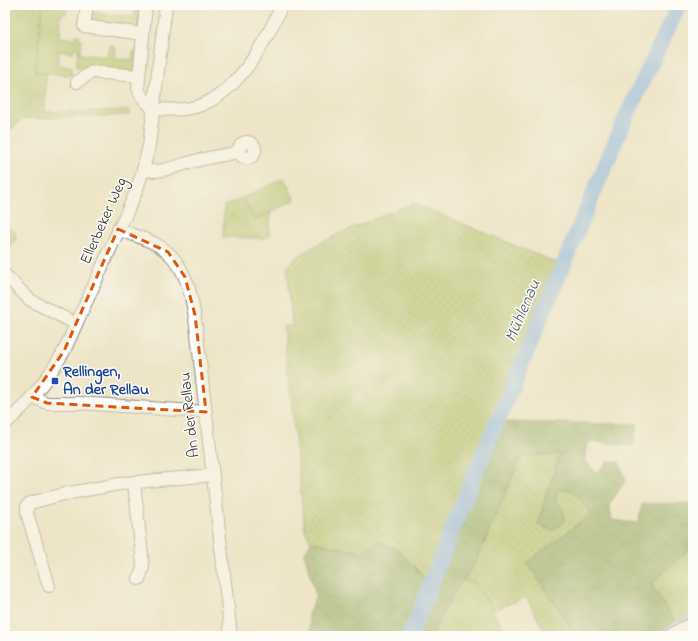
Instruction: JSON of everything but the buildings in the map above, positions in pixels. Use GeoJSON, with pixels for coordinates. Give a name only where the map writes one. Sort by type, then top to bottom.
{"type":"FeatureCollection","features":[{"type":"Feature","properties":{"kind":"main road"},"geometry":{"type":"LineString","coordinates":[[674,636],[693,625]]}},
{"type":"Feature","properties":{"kind":"street"},"geometry":{"type":"LineString","coordinates":[[87,5],[84,26],[143,34]]}},
{"type":"Feature","properties":{"kind":"street"},"geometry":{"type":"LineString","coordinates":[[146,5],[138,88],[142,97],[153,109],[184,109],[197,106],[209,102],[232,84],[252,59],[282,5]]}},
{"type":"Feature","properties":{"kind":"street","name":"Ellerbeker Weg"},"geometry":{"type":"LineString","coordinates":[[5,424],[32,397],[51,374],[76,324],[136,192],[149,146],[166,5]]}},
{"type":"Feature","properties":{"kind":"street"},"geometry":{"type":"LineString","coordinates":[[77,82],[92,72],[138,76]]}},
{"type":"Feature","properties":{"kind":"street"},"geometry":{"type":"LineString","coordinates":[[143,170],[158,172],[171,167],[180,167],[194,161],[239,152]]}},
{"type":"Feature","properties":{"kind":"street","name":"An der Rellau"},"geometry":{"type":"LineString","coordinates":[[118,229],[157,245],[168,252],[176,261],[185,277],[194,315],[231,636]]}},
{"type":"Feature","properties":{"kind":"street"},"geometry":{"type":"LineString","coordinates":[[5,275],[30,300],[76,324]]}},
{"type":"Feature","properties":{"kind":"street"},"geometry":{"type":"LineString","coordinates":[[32,397],[47,403],[80,403],[206,412]]}},
{"type":"Feature","properties":{"kind":"street"},"geometry":{"type":"LineString","coordinates":[[49,586],[27,513],[30,503],[64,494],[134,482],[213,475]]}},
{"type":"Feature","properties":{"kind":"street"},"geometry":{"type":"LineString","coordinates":[[134,482],[143,566],[139,579]]}},
{"type":"Feature","properties":{"kind":"highlighted area"},"geometry":{"type":"Polygon","coordinates":[[[118,229],[168,252],[185,277],[195,315],[206,412],[47,403],[32,397],[64,351],[118,229]]]}},
{"type":"Feature","properties":{"kind":"green space"},"geometry":{"type":"Polygon","coordinates":[[[5,5],[43,5],[35,72],[46,74],[45,112],[130,110],[130,115],[23,119],[5,135],[5,5]]]}},
{"type":"Feature","properties":{"kind":"green space"},"geometry":{"type":"Polygon","coordinates":[[[43,5],[67,5],[66,14],[61,13],[60,37],[75,39],[76,35],[80,35],[79,40],[82,40],[80,54],[107,57],[109,45],[113,45],[113,48],[116,49],[115,58],[132,60],[133,51],[138,51],[136,70],[130,74],[76,68],[78,48],[74,48],[73,53],[59,51],[57,65],[72,67],[71,76],[35,72],[43,5]]]}},
{"type":"Feature","properties":{"kind":"green space"},"geometry":{"type":"Polygon","coordinates":[[[89,5],[94,5],[92,12],[124,17],[125,15],[133,18],[137,5],[144,5],[141,28],[91,26],[89,5]]]}},
{"type":"Feature","properties":{"kind":"green space"},"geometry":{"type":"Polygon","coordinates":[[[284,178],[295,200],[254,220],[243,198],[284,178]]]}},
{"type":"Feature","properties":{"kind":"green space"},"geometry":{"type":"Polygon","coordinates":[[[243,198],[254,220],[271,212],[269,236],[265,239],[223,237],[224,206],[243,198]]]}},
{"type":"Feature","properties":{"kind":"green space"},"geometry":{"type":"Polygon","coordinates":[[[413,203],[560,264],[426,579],[399,551],[362,552],[311,542],[305,531],[283,326],[292,326],[287,266],[297,257],[328,239],[413,203]]]}},
{"type":"Feature","properties":{"kind":"green space"},"geometry":{"type":"Polygon","coordinates":[[[7,226],[14,231],[17,237],[5,253],[5,228],[7,226]]]}},
{"type":"Feature","properties":{"kind":"green space"},"geometry":{"type":"Polygon","coordinates":[[[500,422],[638,424],[632,446],[589,441],[584,460],[597,473],[608,461],[619,462],[626,480],[609,505],[612,520],[638,523],[642,504],[693,503],[693,546],[651,584],[675,622],[652,636],[577,636],[527,563],[591,514],[573,490],[558,490],[555,501],[563,509],[565,521],[552,531],[538,525],[560,454],[521,457],[476,561],[444,611],[432,636],[311,636],[308,615],[316,596],[304,553],[311,542],[362,552],[379,541],[399,551],[426,579],[434,582],[500,422]]]}},
{"type":"Feature","properties":{"kind":"green space"},"geometry":{"type":"Polygon","coordinates":[[[561,454],[547,492],[538,525],[563,509],[555,501],[558,490],[573,490],[591,514],[527,563],[574,632],[568,636],[547,636],[526,597],[493,611],[475,582],[462,580],[476,561],[521,457],[561,454]]]}},
{"type":"Feature","properties":{"kind":"green space"},"geometry":{"type":"Polygon","coordinates":[[[693,546],[693,613],[675,622],[651,584],[693,546]]]}},
{"type":"Feature","properties":{"kind":"green space"},"geometry":{"type":"Polygon","coordinates":[[[462,580],[475,582],[503,628],[501,632],[504,636],[432,636],[444,611],[462,580]]]}},
{"type":"Feature","properties":{"kind":"waterway","name":"Mühlenau"},"geometry":{"type":"LineString","coordinates":[[410,636],[467,493],[624,121],[679,5]]}},
{"type":"Feature","properties":{"kind":"waterway"},"geometry":{"type":"LineString","coordinates":[[656,636],[693,615]]}},
{"type":"Feature","properties":{"kind":"place","name":"Rellingen, An der Rellau"},"geometry":{"type":"Point","coordinates":[55,381]}}]}
